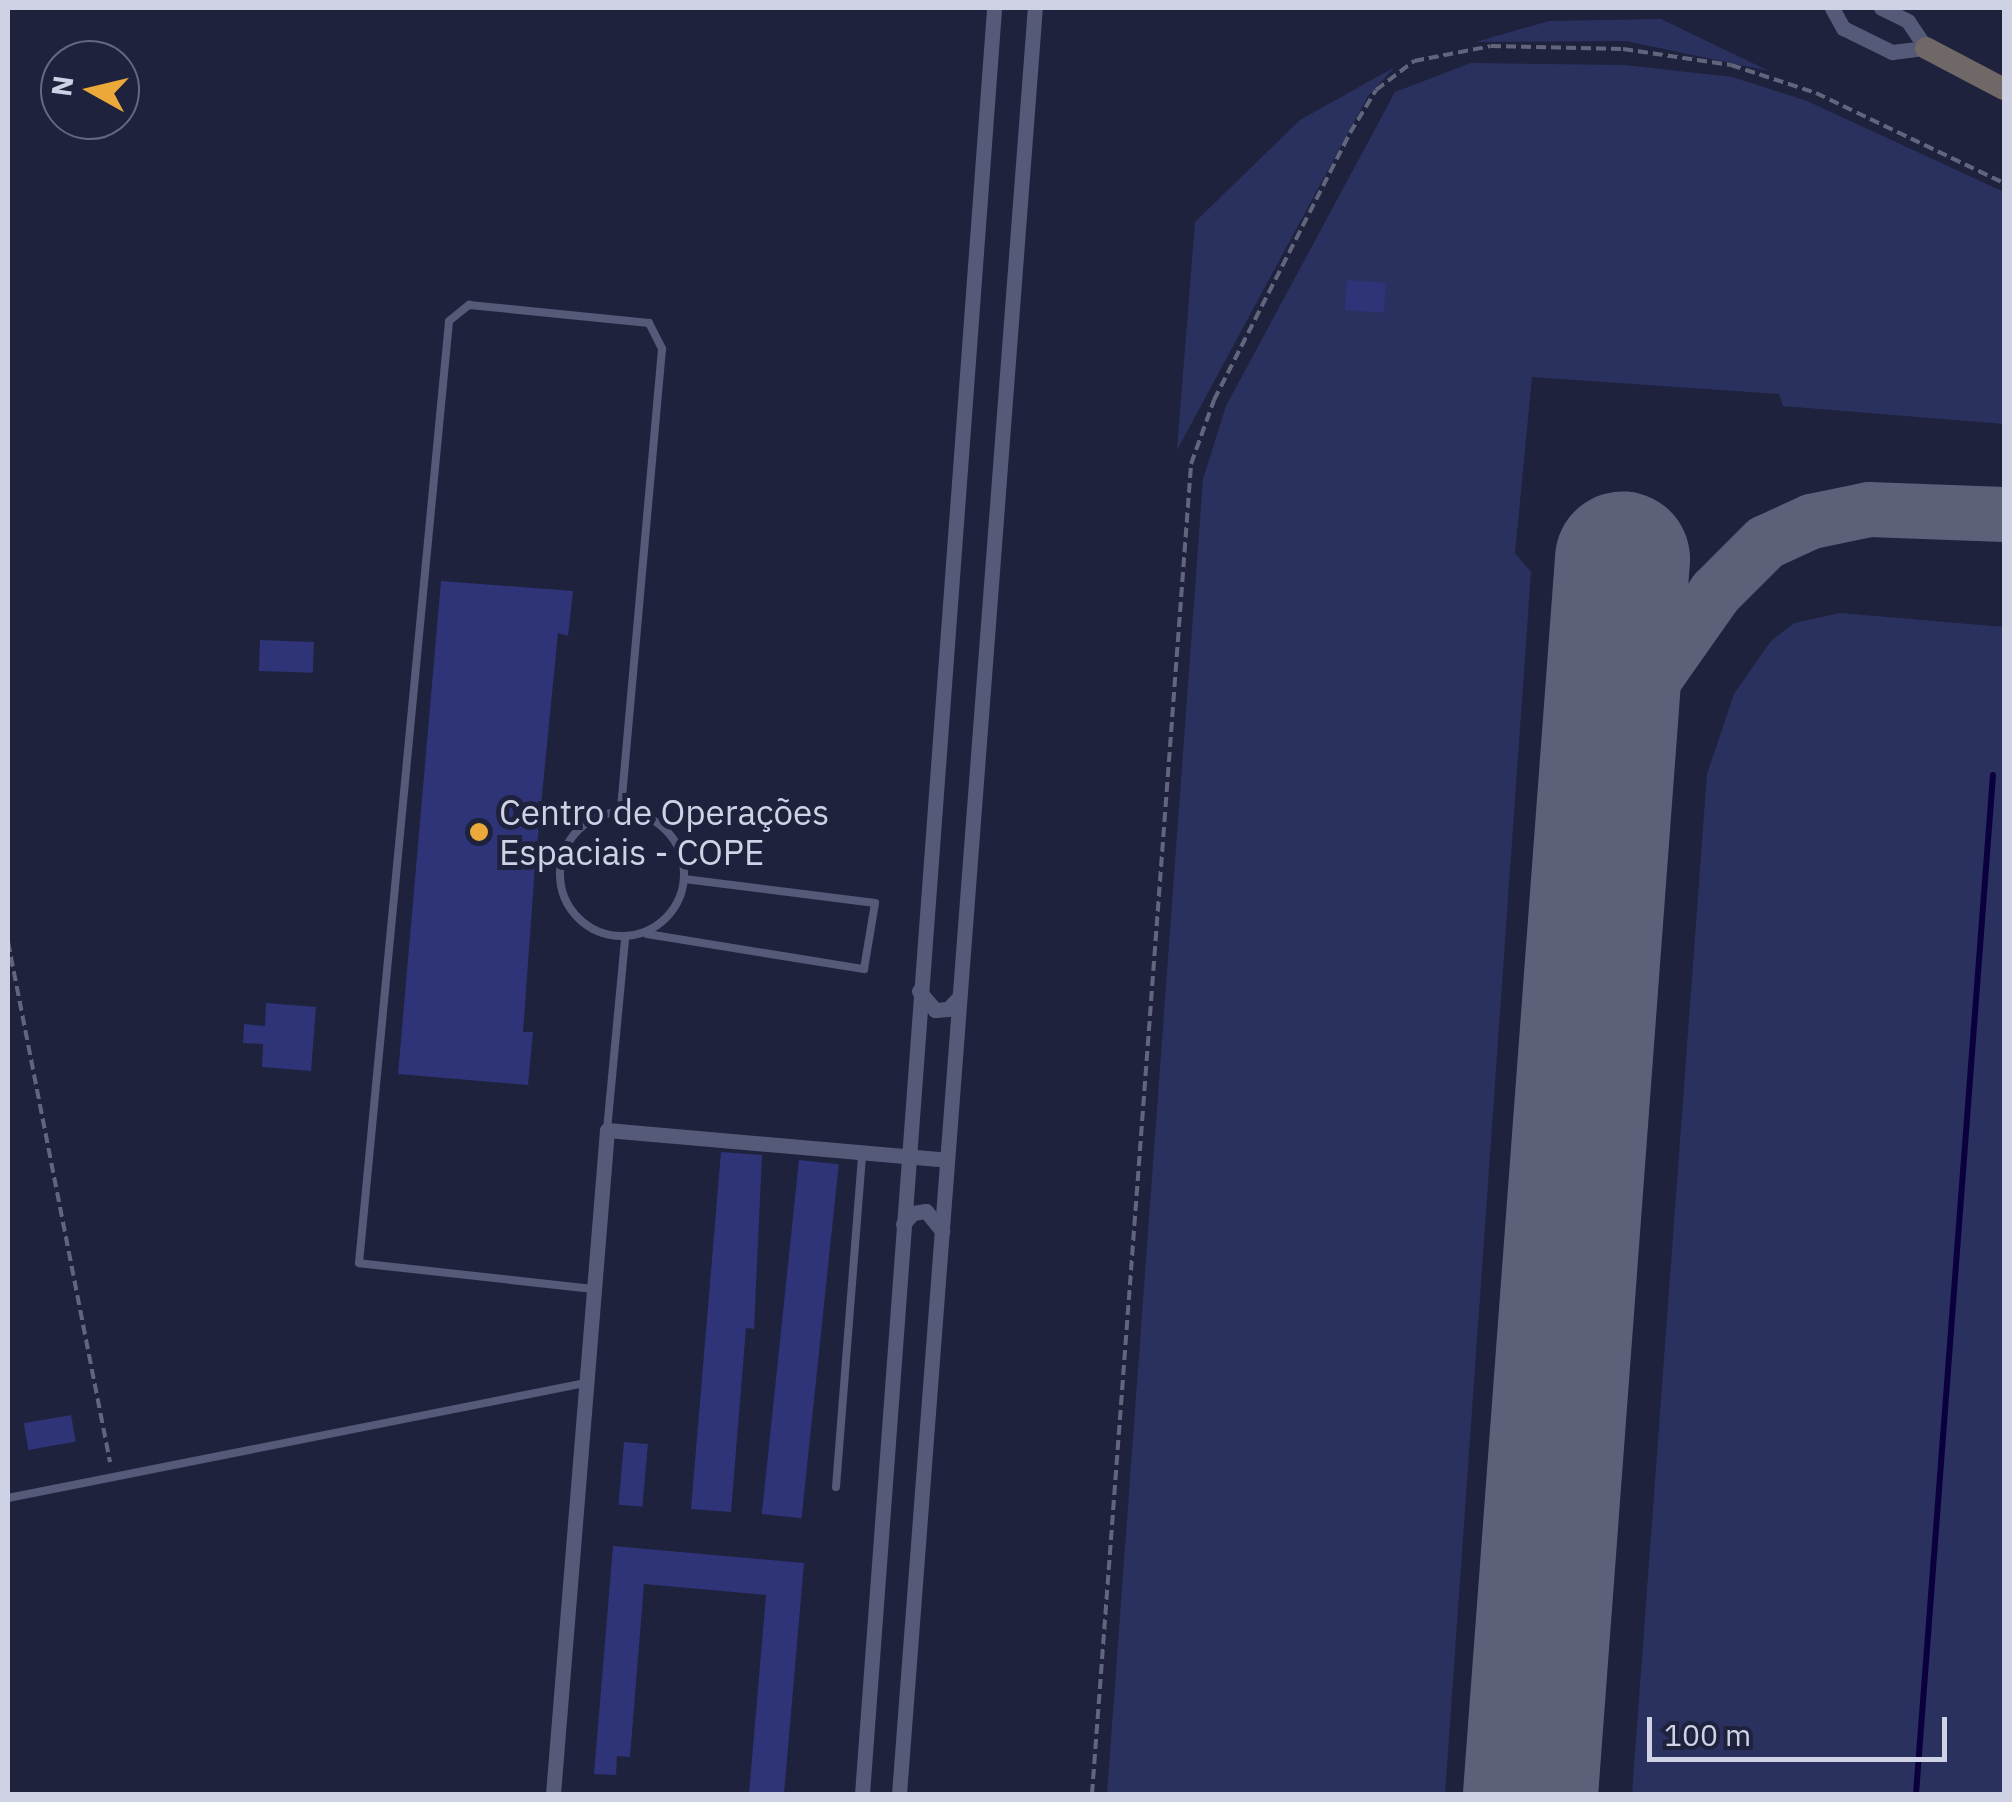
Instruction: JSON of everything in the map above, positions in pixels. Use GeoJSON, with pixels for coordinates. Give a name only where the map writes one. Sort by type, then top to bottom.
{"type":"FeatureCollection","features":[{"type":"Feature","properties":{"kind":"street"},"geometry":{"type":"LineString","coordinates":[[862,1794],[906,1157],[994,8]]}},
{"type":"Feature","properties":{"kind":"street"},"geometry":{"type":"LineString","coordinates":[[899,1794],[1035,8]]}},
{"type":"Feature","properties":{"kind":"street"},"geometry":{"type":"LineString","coordinates":[[1832,8],[1843,28],[1892,52],[1926,48]]}},
{"type":"Feature","properties":{"kind":"street"},"geometry":{"type":"LineString","coordinates":[[1881,8],[1908,21],[1926,48],[2004,89]]}},
{"type":"Feature","properties":{"kind":"street"},"geometry":{"type":"LineString","coordinates":[[919,991],[929,1008],[942,1010],[960,994]]}},
{"type":"Feature","properties":{"kind":"street"},"geometry":{"type":"LineString","coordinates":[[553,1794],[607,1130],[947,1160]]}},
{"type":"Feature","properties":{"kind":"street"},"geometry":{"type":"LineString","coordinates":[[902,1228],[908,1216],[926,1211],[942,1230]]}},
{"type":"Feature","properties":{"kind":"lane"},"geometry":{"type":"LineString","coordinates":[[593,1289],[359,1263],[449,322],[468,305],[649,322],[662,349],[621,811]]}},
{"type":"Feature","properties":{"kind":"lane"},"geometry":{"type":"LineString","coordinates":[[647,934],[673,909],[685,879],[676,842],[652,818],[621,811],[587,820],[563,848],[562,888],[582,927],[625,939],[647,934],[864,969],[875,903],[685,879]]}},
{"type":"Feature","properties":{"kind":"lane"},"geometry":{"type":"LineString","coordinates":[[607,1130],[625,939]]}},
{"type":"Feature","properties":{"kind":"lane"},"geometry":{"type":"LineString","coordinates":[[836,1488],[862,1152]]}},
{"type":"Feature","properties":{"kind":"lane"},"geometry":{"type":"LineString","coordinates":[[8,1498],[585,1382]]}},
{"type":"Feature","properties":{"kind":"path"},"geometry":{"type":"LineString","coordinates":[[1092,1794],[1190,464],[1214,400],[1350,133],[1376,90],[1414,60],[1490,46],[1623,48],[1731,65],[1816,93],[2004,183]]}},
{"type":"Feature","properties":{"kind":"path"},"geometry":{"type":"LineString","coordinates":[[8,942],[113,1477]]}},
{"type":"Feature","properties":{"kind":"shaded area"},"geometry":{"type":"Polygon","coordinates":[[[1661,19],[1769,71],[1626,41],[1476,42],[1549,21],[1661,19]]]}},
{"type":"Feature","properties":{"kind":"shaded area"},"geometry":{"type":"Polygon","coordinates":[[[1471,63],[1624,65],[1732,77],[1807,101],[2004,192],[2004,424],[1783,406],[1779,394],[1532,377],[1515,553],[1531,572],[1445,1794],[1107,1794],[1203,479],[1226,406],[1395,92],[1471,63]]]}},
{"type":"Feature","properties":{"kind":"shaded area"},"geometry":{"type":"Polygon","coordinates":[[[1395,67],[1368,96],[1177,450],[1195,222],[1300,120],[1395,67]]]}},
{"type":"Feature","properties":{"kind":"shaded area"},"geometry":{"type":"Polygon","coordinates":[[[1840,613],[2004,627],[2004,1794],[1632,1794],[1707,774],[1734,694],[1771,641],[1794,623],[1840,613]]]}},
{"type":"Feature","properties":{"kind":"building"},"geometry":{"type":"Polygon","coordinates":[[[1347,280],[1386,283],[1384,313],[1345,310],[1347,280]]]}},
{"type":"Feature","properties":{"kind":"building","name":"Centro de Operações Espaciais - COPE"},"geometry":{"type":"Polygon","coordinates":[[[441,581],[573,591],[568,636],[558,633],[535,866],[523,1032],[533,1032],[528,1085],[398,1074],[441,581]]]}},
{"type":"Feature","properties":{"kind":"building"},"geometry":{"type":"Polygon","coordinates":[[[260,640],[314,642],[313,673],[259,671],[260,640]]]}},
{"type":"Feature","properties":{"kind":"building"},"geometry":{"type":"Polygon","coordinates":[[[266,1003],[316,1007],[311,1071],[262,1067],[263,1044],[243,1043],[244,1024],[265,1026],[266,1003]]]}},
{"type":"Feature","properties":{"kind":"building"},"geometry":{"type":"Polygon","coordinates":[[[721,1152],[762,1155],[754,1329],[746,1328],[731,1512],[691,1509],[721,1152]]]}},
{"type":"Feature","properties":{"kind":"building"},"geometry":{"type":"Polygon","coordinates":[[[799,1160],[839,1164],[802,1518],[762,1514],[799,1160]]]}},
{"type":"Feature","properties":{"kind":"building"},"geometry":{"type":"Polygon","coordinates":[[[71,1415],[76,1442],[28,1450],[24,1423],[71,1415]]]}},
{"type":"Feature","properties":{"kind":"building"},"geometry":{"type":"Polygon","coordinates":[[[624,1442],[648,1444],[642,1507],[619,1505],[624,1442]]]}},
{"type":"Feature","properties":{"kind":"building"},"geometry":{"type":"Polygon","coordinates":[[[613,1546],[804,1563],[784,1794],[749,1794],[766,1595],[644,1584],[630,1757],[617,1756],[616,1775],[594,1774],[613,1546]]]}},
{"type":"Feature","properties":{"kind":"waterway"},"geometry":{"type":"LineString","coordinates":[[1916,1794],[1993,775]]}},
{"type":"Feature","properties":{"kind":"taxiway"},"geometry":{"type":"LineString","coordinates":[[1609,782],[1622,737],[1656,676],[1715,592],[1765,542],[1811,521],[1869,509],[2004,514]]}},
{"type":"Feature","properties":{"kind":"runway"},"geometry":{"type":"LineString","coordinates":[[1530,1794],[1622,558]]}},
{"type":"Feature","properties":{"kind":"place","name":"Centro de Operações Espaciais - COPE"},"geometry":{"type":"Point","coordinates":[479,832]}}]}
